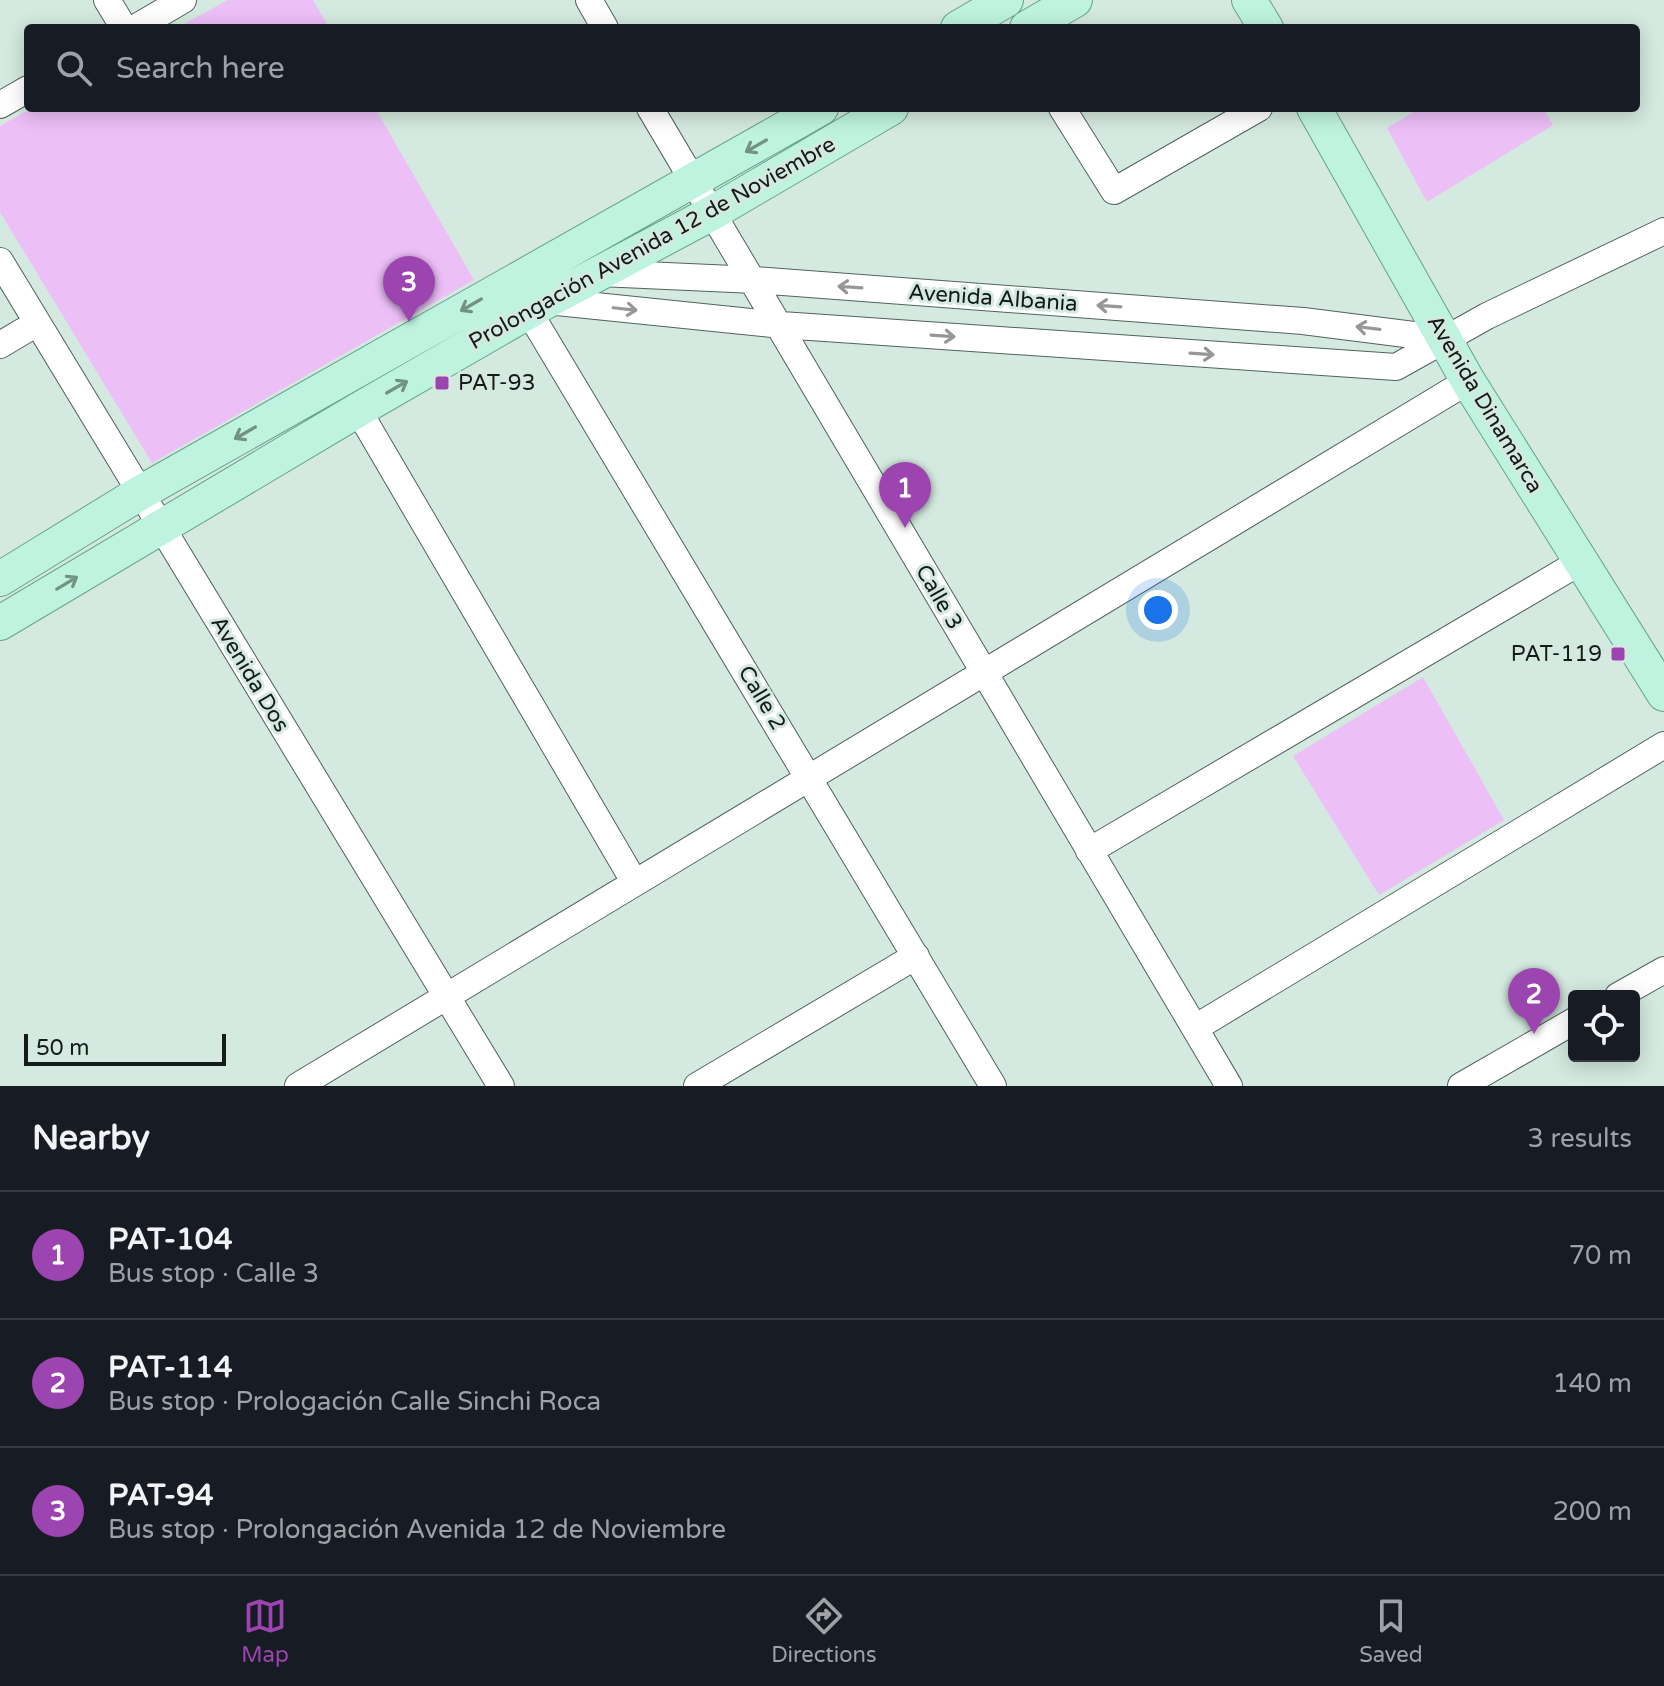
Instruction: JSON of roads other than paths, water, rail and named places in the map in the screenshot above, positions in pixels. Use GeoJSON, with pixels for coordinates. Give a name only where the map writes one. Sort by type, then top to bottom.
{"type":"FeatureCollection","features":[{"type":"Feature","properties":{"kind":"main road"},"geometry":{"type":"LineString","coordinates":[[965,24],[1006,0]]}},
{"type":"Feature","properties":{"kind":"main road"},"geometry":{"type":"LineString","coordinates":[[1249,0],[1264,24]]}},
{"type":"Feature","properties":{"kind":"main road"},"geometry":{"type":"LineString","coordinates":[[1035,24],[1066,9]]}},
{"type":"Feature","properties":{"kind":"main road","name":"Prolongación Avenida 12 de Noviembre"},"geometry":{"type":"LineString","coordinates":[[0,579],[140,493],[814,112]]}},
{"type":"Feature","properties":{"kind":"main road","name":"Prolongación Avenida 12 de Noviembre"},"geometry":{"type":"LineString","coordinates":[[0,623],[358,410],[538,307],[712,213],[884,112]]}},
{"type":"Feature","properties":{"kind":"main road","name":"Avenida Dinamarca"},"geometry":{"type":"LineString","coordinates":[[1316,112],[1468,381],[1664,694]]}},
{"type":"Feature","properties":{"kind":"street"},"geometry":{"type":"LineString","coordinates":[[107,0],[122,24]]}},
{"type":"Feature","properties":{"kind":"street"},"geometry":{"type":"LineString","coordinates":[[142,24],[183,0]]}},
{"type":"Feature","properties":{"kind":"street"},"geometry":{"type":"LineString","coordinates":[[589,0],[603,24]]}},
{"type":"Feature","properties":{"kind":"street"},"geometry":{"type":"LineString","coordinates":[[0,105],[24,91]]}},
{"type":"Feature","properties":{"kind":"street","name":"Calle 3"},"geometry":{"type":"LineString","coordinates":[[652,112],[692,183],[755,280],[982,671],[1229,1086]]}},
{"type":"Feature","properties":{"kind":"street"},"geometry":{"type":"LineString","coordinates":[[1065,112],[1114,191],[1252,112]]}},
{"type":"Feature","properties":{"kind":"street","name":"Avenida Albania"},"geometry":{"type":"LineString","coordinates":[[538,307],[1396,367],[1445,339],[1664,231]]}},
{"type":"Feature","properties":{"kind":"street","name":"Avenida Dos"},"geometry":{"type":"LineString","coordinates":[[0,261],[501,1086]]}},
{"type":"Feature","properties":{"kind":"street","name":"Avenida Albania"},"geometry":{"type":"LineString","coordinates":[[539,266],[602,273],[755,280],[1303,321],[1445,339]]}},
{"type":"Feature","properties":{"kind":"street","name":"Calle 2"},"geometry":{"type":"LineString","coordinates":[[538,307],[810,778],[993,1086]]}},
{"type":"Feature","properties":{"kind":"street"},"geometry":{"type":"LineString","coordinates":[[0,345],[37,323]]}},
{"type":"Feature","properties":{"kind":"street"},"geometry":{"type":"LineString","coordinates":[[298,1086],[982,671],[1468,381]]}},
{"type":"Feature","properties":{"kind":"street"},"geometry":{"type":"LineString","coordinates":[[358,410],[635,883]]}},
{"type":"Feature","properties":{"kind":"street"},"geometry":{"type":"LineString","coordinates":[[1089,851],[1580,562]]}},
{"type":"Feature","properties":{"kind":"street"},"geometry":{"type":"LineString","coordinates":[[1195,1028],[1664,745]]}},
{"type":"Feature","properties":{"kind":"street"},"geometry":{"type":"LineString","coordinates":[[697,1086],[916,956]]}},
{"type":"Feature","properties":{"kind":"street"},"geometry":{"type":"LineString","coordinates":[[1629,990],[1664,970]]}},
{"type":"Feature","properties":{"kind":"street"},"geometry":{"type":"LineString","coordinates":[[1461,1086],[1568,1024]]}},
{"type":"Feature","properties":{"kind":"place","name":"PAT-94"},"geometry":{"type":"Point","coordinates":[409,322]}},
{"type":"Feature","properties":{"kind":"place","name":"PAT-93"},"geometry":{"type":"Point","coordinates":[442,383]}},
{"type":"Feature","properties":{"kind":"place","name":"PAT-104"},"geometry":{"type":"Point","coordinates":[905,528]}},
{"type":"Feature","properties":{"kind":"place","name":"PAT-119"},"geometry":{"type":"Point","coordinates":[1618,654]}},
{"type":"Feature","properties":{"kind":"place","name":"PAT-114"},"geometry":{"type":"Point","coordinates":[1534,1034]}}]}
